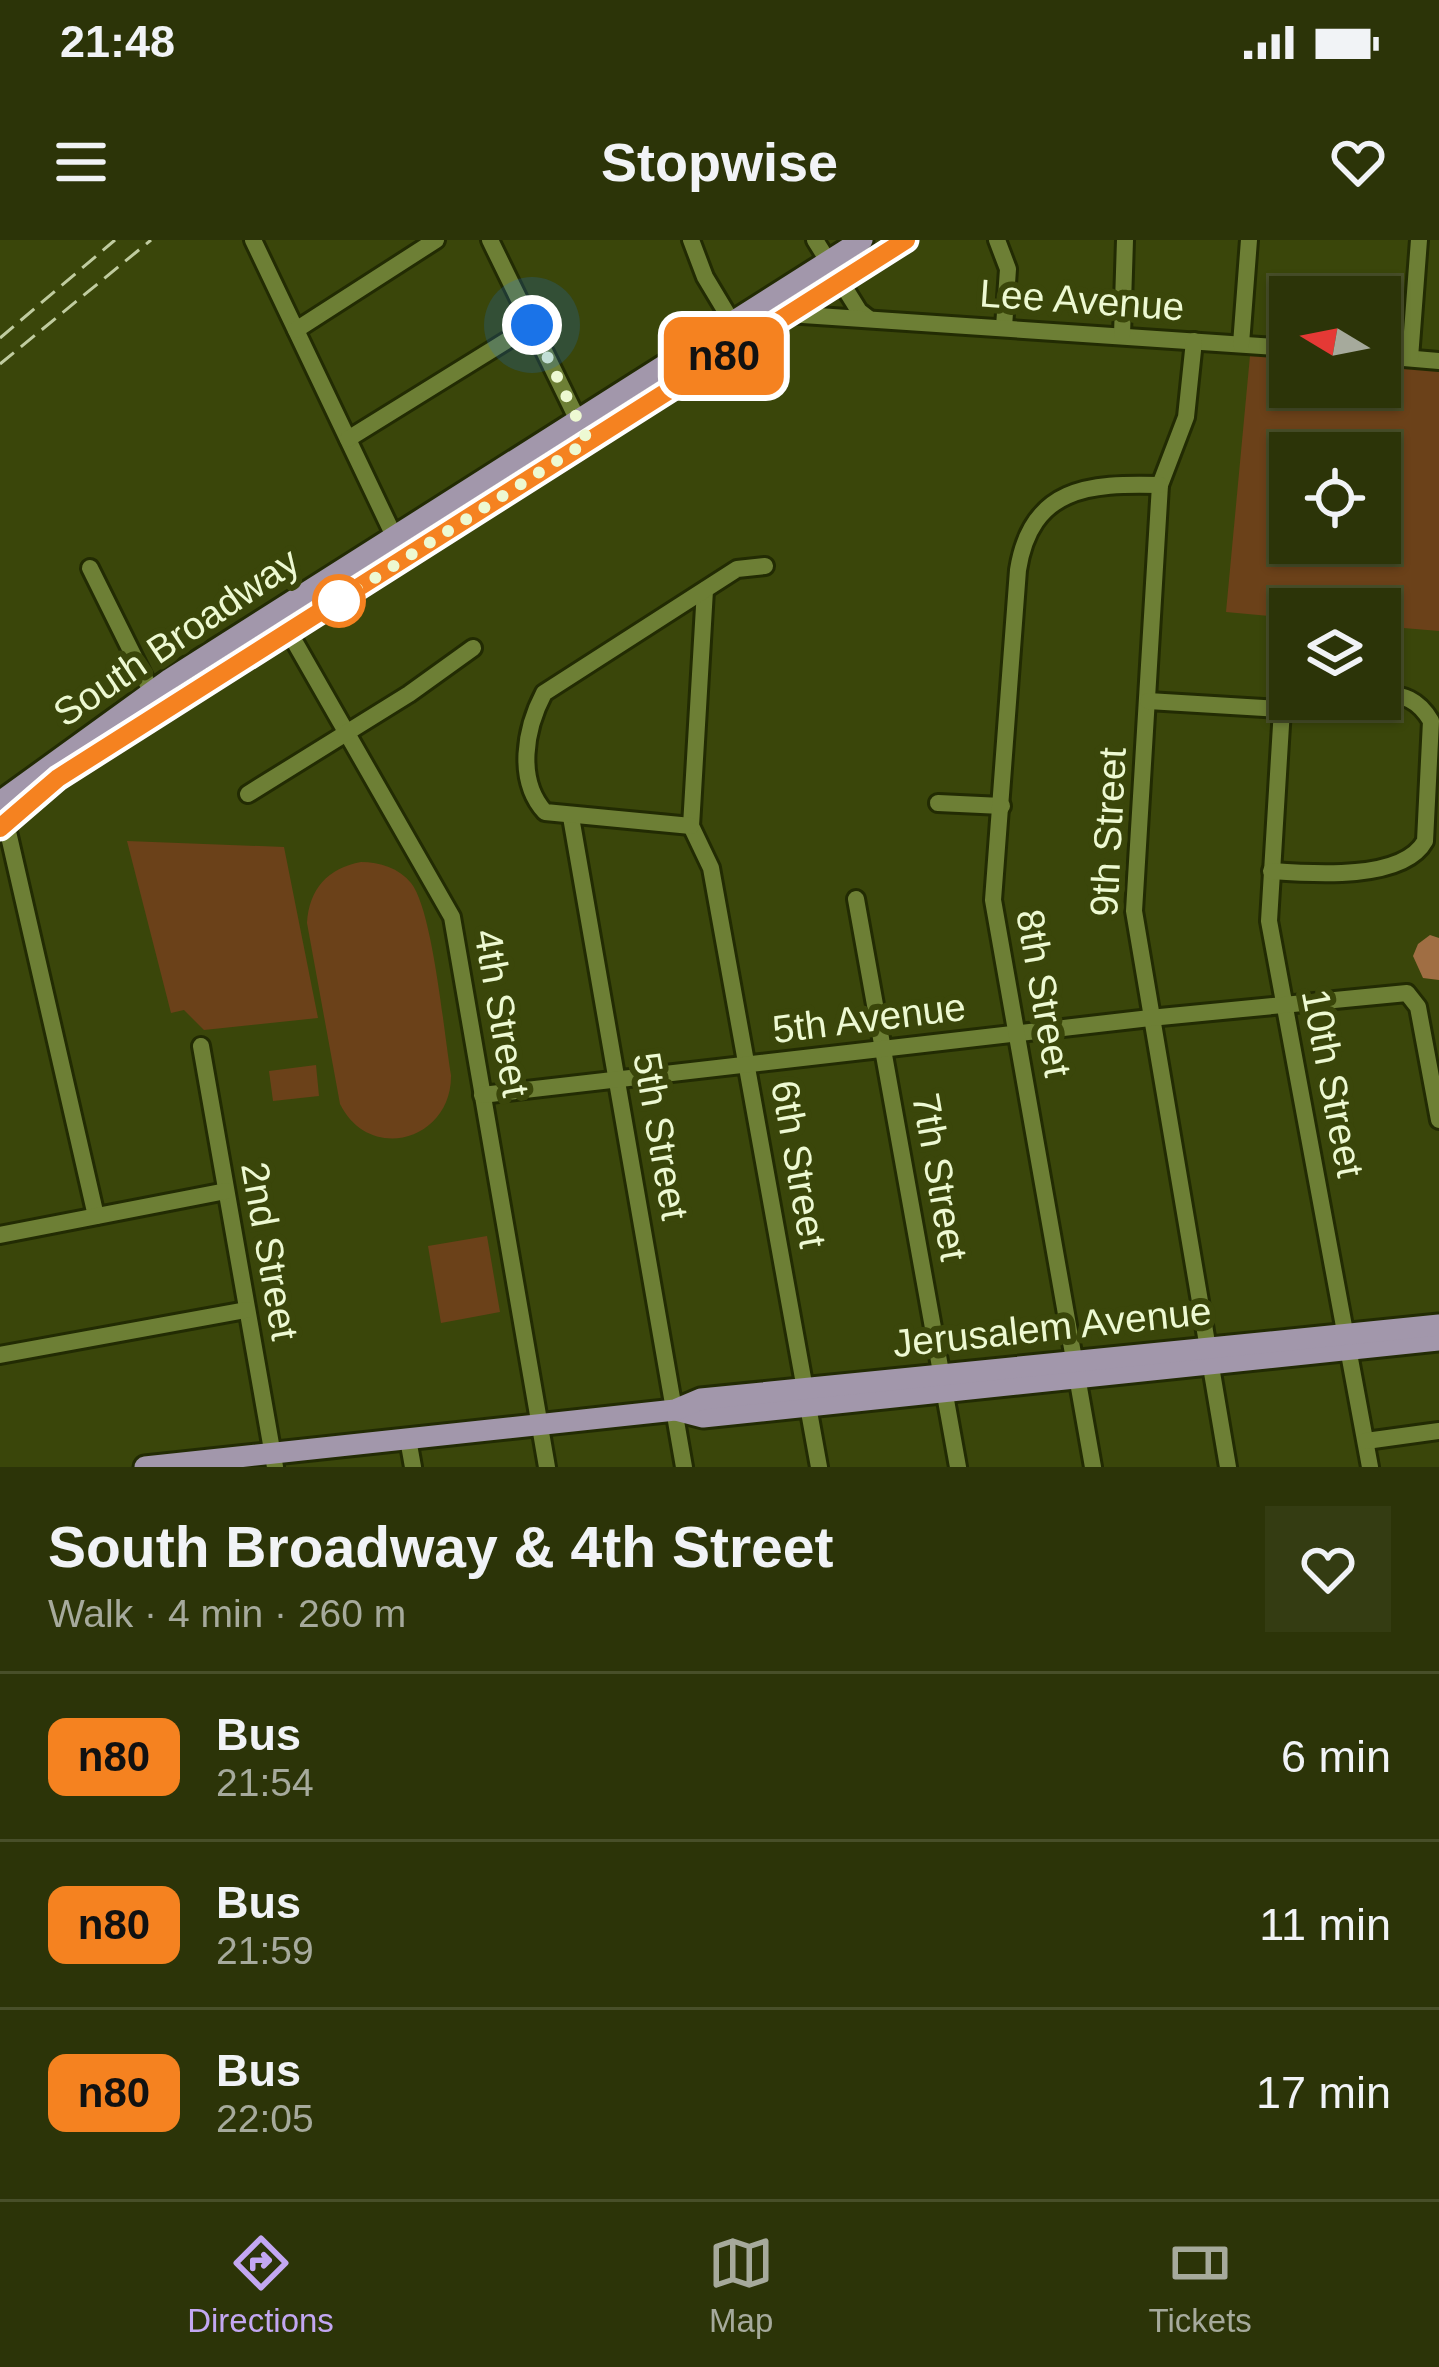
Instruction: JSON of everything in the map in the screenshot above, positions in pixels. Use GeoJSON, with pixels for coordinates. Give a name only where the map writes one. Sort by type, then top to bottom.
{"type":"FeatureCollection","features":[{"type":"Feature","properties":{"kind":"main road","name":"South Broadway"},"geometry":{"type":"LineString","coordinates":[[2,818],[151,692],[862,240]]}},
{"type":"Feature","properties":{"kind":"main road","name":"South Broadway"},"geometry":{"type":"LineString","coordinates":[[2,818],[906,240]]}},
{"type":"Feature","properties":{"kind":"main road","name":"Jerusalem Avenue"},"geometry":{"type":"LineString","coordinates":[[1348,1342],[1439,1325]]}},
{"type":"Feature","properties":{"kind":"main road","name":"Jerusalem Avenue"},"geometry":{"type":"LineString","coordinates":[[145,1467],[274,1461],[408,1439],[676,1410],[703,1417],[805,1397],[1348,1342],[1439,1340]]}},
{"type":"Feature","properties":{"kind":"street"},"geometry":{"type":"LineString","coordinates":[[253,240],[394,536]]}},
{"type":"Feature","properties":{"kind":"street"},"geometry":{"type":"LineString","coordinates":[[296,330],[436,240]]}},
{"type":"Feature","properties":{"kind":"street"},"geometry":{"type":"LineString","coordinates":[[490,240],[588,441]]}},
{"type":"Feature","properties":{"kind":"street"},"geometry":{"type":"LineString","coordinates":[[691,240],[705,277],[732,322]]}},
{"type":"Feature","properties":{"kind":"street"},"geometry":{"type":"LineString","coordinates":[[815,240],[869,318]]}},
{"type":"Feature","properties":{"kind":"street"},"geometry":{"type":"LineString","coordinates":[[997,240],[1008,269],[1004,327]]}},
{"type":"Feature","properties":{"kind":"street"},"geometry":{"type":"LineString","coordinates":[[1122,335],[1125,240]]}},
{"type":"Feature","properties":{"kind":"street"},"geometry":{"type":"LineString","coordinates":[[1241,344],[1249,240]]}},
{"type":"Feature","properties":{"kind":"street"},"geometry":{"type":"LineString","coordinates":[[1410,358],[1419,240]]}},
{"type":"Feature","properties":{"kind":"street","name":"Lee Avenue"},"geometry":{"type":"LineString","coordinates":[[788,314],[1269,346]]}},
{"type":"Feature","properties":{"kind":"street"},"geometry":{"type":"LineString","coordinates":[[348,439],[532,325]]}},
{"type":"Feature","properties":{"kind":"street","name":"9th Street"},"geometry":{"type":"LineString","coordinates":[[1194,341],[1186,417],[1160,485],[1134,911],[1228,1467]]}},
{"type":"Feature","properties":{"kind":"street"},"geometry":{"type":"LineString","coordinates":[[1401,357],[1439,361]]}},
{"type":"Feature","properties":{"kind":"street","name":"8th Street"},"geometry":{"type":"LineString","coordinates":[[1093,1467],[994,900],[1018,570],[1026,537],[1043,512],[1070,493],[1093,486],[1160,485]]}},
{"type":"Feature","properties":{"kind":"street"},"geometry":{"type":"LineString","coordinates":[[691,826],[545,812],[530,795],[526,778],[531,717],[544,693],[736,569],[765,566]]}},
{"type":"Feature","properties":{"kind":"street"},"geometry":{"type":"LineString","coordinates":[[90,568],[151,692]]}},
{"type":"Feature","properties":{"kind":"street","name":"6th Street"},"geometry":{"type":"LineString","coordinates":[[705,590],[691,826],[711,868],[819,1467]]}},
{"type":"Feature","properties":{"kind":"street","name":"4th Street"},"geometry":{"type":"LineString","coordinates":[[277,611],[452,917],[547,1467]]}},
{"type":"Feature","properties":{"kind":"street"},"geometry":{"type":"LineString","coordinates":[[248,794],[473,648]]}},
{"type":"Feature","properties":{"kind":"street"},"geometry":{"type":"LineString","coordinates":[[1271,871],[1312,874],[1394,866],[1419,852],[1425,841],[1433,728],[1424,708],[1401,696]]}},
{"type":"Feature","properties":{"kind":"street"},"geometry":{"type":"LineString","coordinates":[[1148,701],[1269,702]]}},
{"type":"Feature","properties":{"kind":"street","name":"10th Street"},"geometry":{"type":"LineString","coordinates":[[1284,720],[1269,921],[1370,1467]]}},
{"type":"Feature","properties":{"kind":"street"},"geometry":{"type":"LineString","coordinates":[[938,803],[1002,806]]}},
{"type":"Feature","properties":{"kind":"street","name":"5th Street"},"geometry":{"type":"LineString","coordinates":[[571,817],[684,1467]]}},
{"type":"Feature","properties":{"kind":"street"},"geometry":{"type":"LineString","coordinates":[[2,818],[96,1216]]}},
{"type":"Feature","properties":{"kind":"street","name":"7th Street"},"geometry":{"type":"LineString","coordinates":[[856,899],[958,1467]]}},
{"type":"Feature","properties":{"kind":"street","name":"5th Avenue"},"geometry":{"type":"LineString","coordinates":[[482,1095],[1407,993],[1418,1007],[1437,1097]]}},
{"type":"Feature","properties":{"kind":"street","name":"2nd Street"},"geometry":{"type":"LineString","coordinates":[[201,1046],[274,1461]]}},
{"type":"Feature","properties":{"kind":"street"},"geometry":{"type":"LineString","coordinates":[[1437,1097],[1439,1120]]}},
{"type":"Feature","properties":{"kind":"street"},"geometry":{"type":"LineString","coordinates":[[0,1235],[226,1191]]}},
{"type":"Feature","properties":{"kind":"street"},"geometry":{"type":"LineString","coordinates":[[0,1354],[246,1310]]}},
{"type":"Feature","properties":{"kind":"street"},"geometry":{"type":"LineString","coordinates":[[1366,1441],[1439,1431]]}},
{"type":"Feature","properties":{"kind":"street"},"geometry":{"type":"LineString","coordinates":[[408,1439],[413,1467]]}},
{"type":"Feature","properties":{"kind":"shaded area"},"geometry":{"type":"Polygon","coordinates":[[[1251,345],[1269,347],[1269,408],[1401,408],[1401,359],[1439,362],[1439,631],[1401,628],[1401,588],[1269,588],[1269,616],[1226,612],[1251,345]]]}},
{"type":"Feature","properties":{"kind":"shaded area"},"geometry":{"type":"Polygon","coordinates":[[[127,841],[284,847],[318,1018],[204,1030],[184,1010],[171,1013],[127,841]]]}},
{"type":"Feature","properties":{"kind":"shaded area"},"geometry":{"type":"Polygon","coordinates":[[[361,862],[389,867],[411,883],[426,919],[437,974],[451,1075],[448,1097],[424,1129],[407,1136],[370,1134],[353,1123],[340,1104],[307,923],[322,882],[339,869],[361,862]]]}},
{"type":"Feature","properties":{"kind":"shaded area"},"geometry":{"type":"Polygon","coordinates":[[[1430,935],[1439,938],[1439,980],[1423,978],[1413,956],[1418,944],[1430,935]]]}},
{"type":"Feature","properties":{"kind":"shaded area"},"geometry":{"type":"Polygon","coordinates":[[[316,1065],[319,1096],[273,1101],[269,1071],[316,1065]]]}},
{"type":"Feature","properties":{"kind":"shaded area"},"geometry":{"type":"Polygon","coordinates":[[[487,1236],[500,1312],[441,1323],[428,1246],[487,1236]]]}},
{"type":"Feature","properties":{"kind":"railway"},"geometry":{"type":"LineString","coordinates":[[0,338],[115,240]]}},
{"type":"Feature","properties":{"kind":"railway"},"geometry":{"type":"LineString","coordinates":[[0,364],[151,240]]}},
{"type":"Feature","properties":{"kind":"bus line","name":"n80"},"geometry":{"type":"LineString","coordinates":[[0,828],[58,778],[906,240]]}},
{"type":"Feature","properties":{"kind":"route"},"geometry":{"type":"LineString","coordinates":[[339,601],[588,441],[532,325]]}}]}
